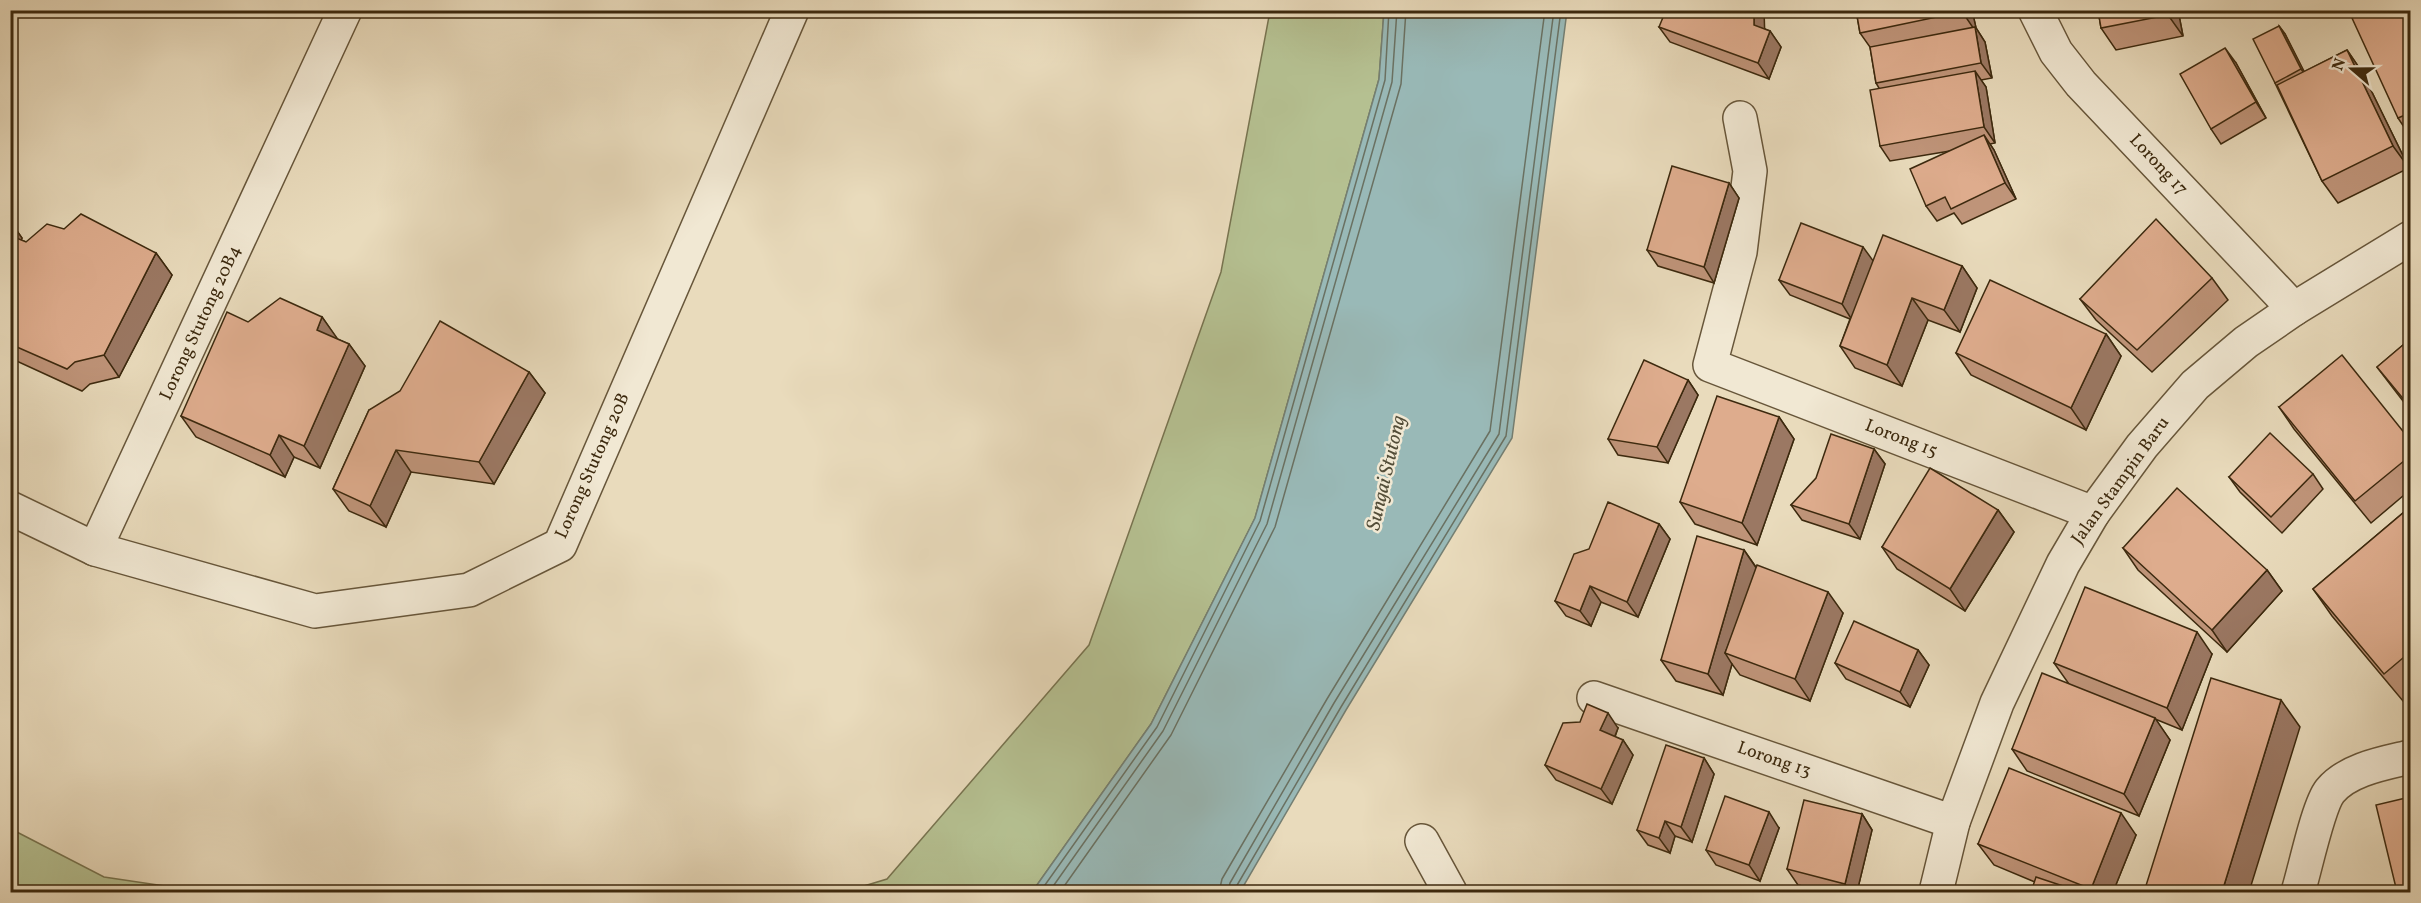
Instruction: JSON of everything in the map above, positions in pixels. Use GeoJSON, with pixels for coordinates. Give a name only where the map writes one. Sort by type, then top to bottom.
{"type":"FeatureCollection","features":[{"type":"Feature","properties":{"kind":"street","name":"Lorong Stutong 20B4"},"geometry":{"type":"LineString","coordinates":[[96,549],[345,10]]}},
{"type":"Feature","properties":{"kind":"street","name":"Lorong Stutong 20B"},"geometry":{"type":"LineString","coordinates":[[96,549],[315,611],[469,590],[560,545],[792,10]]}},
{"type":"Feature","properties":{"kind":"street","name":"Lorong 17"},"geometry":{"type":"LineString","coordinates":[[2035,10],[2056,52],[2081,84],[2294,309]]}},
{"type":"Feature","properties":{"kind":"street","name":"Lorong 15"},"geometry":{"type":"LineString","coordinates":[[1740,118],[1750,171],[1740,252],[1710,365],[2093,513]]}},
{"type":"Feature","properties":{"kind":"street","name":"Jalan Stampin Baru"},"geometry":{"type":"LineString","coordinates":[[1936,892],[1953,822],[1997,703],[2063,564],[2093,513],[2142,446],[2195,385],[2246,342],[2294,309],[2410,238]]}},
{"type":"Feature","properties":{"kind":"street"},"geometry":{"type":"LineString","coordinates":[[10,508],[96,549]]}},
{"type":"Feature","properties":{"kind":"street","name":"Lorong 13"},"geometry":{"type":"LineString","coordinates":[[1594,698],[1953,822]]}},
{"type":"Feature","properties":{"kind":"street"},"geometry":{"type":"LineString","coordinates":[[2298,892],[2322,808],[2330,791],[2348,777],[2397,760],[2410,742]]}},
{"type":"Feature","properties":{"kind":"street"},"geometry":{"type":"LineString","coordinates":[[1422,841],[1450,892]]}},
{"type":"Feature","properties":{"kind":"green space"},"geometry":{"type":"Polygon","coordinates":[[[1270,11],[1384,11],[1379,79],[1255,518],[1151,724],[1032,892],[844,892],[887,879],[1089,645],[1221,272],[1270,11]]]}},
{"type":"Feature","properties":{"kind":"green space"},"geometry":{"type":"Polygon","coordinates":[[[11,829],[104,877],[205,892],[11,892],[11,829]]]}},
{"type":"Feature","properties":{"kind":"water","name":"Sungai Stutong"},"geometry":{"type":"Polygon","coordinates":[[[1384,11],[1567,11],[1512,438],[1346,710],[1240,892],[1032,892],[1151,724],[1255,518],[1379,79],[1384,11]]]}},
{"type":"Feature","properties":{"kind":"building"},"geometry":{"type":"Polygon","coordinates":[[[1666,10],[1754,10],[1754,25],[1770,31],[1758,63],[1659,27],[1666,10]]]}},
{"type":"Feature","properties":{"kind":"building"},"geometry":{"type":"Polygon","coordinates":[[[1856,10],[1961,10],[1961,12],[1860,33],[1856,10]]]}},
{"type":"Feature","properties":{"kind":"building"},"geometry":{"type":"Polygon","coordinates":[[[2098,10],[2167,10],[2168,15],[2101,28],[2098,10]]]}},
{"type":"Feature","properties":{"kind":"building"},"geometry":{"type":"Polygon","coordinates":[[[2367,10],[2410,10],[2410,113],[2398,118],[2352,18],[2367,10]]]}},
{"type":"Feature","properties":{"kind":"building"},"geometry":{"type":"Polygon","coordinates":[[[2279,26],[2301,69],[2275,83],[2253,39],[2279,26]]]}},
{"type":"Feature","properties":{"kind":"building"},"geometry":{"type":"Polygon","coordinates":[[[1975,27],[1981,63],[1876,83],[1870,47],[1975,27]]]}},
{"type":"Feature","properties":{"kind":"building"},"geometry":{"type":"Polygon","coordinates":[[[2225,48],[2256,102],[2211,129],[2180,74],[2225,48]]]}},
{"type":"Feature","properties":{"kind":"building"},"geometry":{"type":"Polygon","coordinates":[[[2347,50],[2393,146],[2322,181],[2277,85],[2347,50]]]}},
{"type":"Feature","properties":{"kind":"building"},"geometry":{"type":"Polygon","coordinates":[[[1975,71],[1984,127],[1880,146],[1870,90],[1975,71]]]}},
{"type":"Feature","properties":{"kind":"building"},"geometry":{"type":"Polygon","coordinates":[[[1984,135],[2005,183],[1951,209],[1945,197],[1926,206],[1910,169],[1984,135]]]}},
{"type":"Feature","properties":{"kind":"building"},"geometry":{"type":"Polygon","coordinates":[[[1672,166],[1729,183],[1704,267],[1647,250],[1672,166]]]}},
{"type":"Feature","properties":{"kind":"building"},"geometry":{"type":"Polygon","coordinates":[[[81,214],[156,253],[104,355],[75,362],[67,369],[10,344],[10,244],[14,237],[26,242],[47,224],[64,229],[81,214]]]}},
{"type":"Feature","properties":{"kind":"building"},"geometry":{"type":"Polygon","coordinates":[[[2156,219],[2212,278],[2137,350],[2080,299],[2156,219]]]}},
{"type":"Feature","properties":{"kind":"building"},"geometry":{"type":"Polygon","coordinates":[[[1801,223],[1863,247],[1842,304],[1779,280],[1801,223]]]}},
{"type":"Feature","properties":{"kind":"building"},"geometry":{"type":"Polygon","coordinates":[[[1883,235],[1962,266],[1944,310],[1912,298],[1887,365],[1840,346],[1883,235]]]}},
{"type":"Feature","properties":{"kind":"building"},"geometry":{"type":"Polygon","coordinates":[[[1990,280],[2106,334],[2071,408],[1956,353],[1990,280]]]}},
{"type":"Feature","properties":{"kind":"building"},"geometry":{"type":"Polygon","coordinates":[[[280,298],[322,317],[317,330],[349,344],[304,446],[279,435],[270,455],[181,416],[227,312],[248,322],[280,298]]]}},
{"type":"Feature","properties":{"kind":"building"},"geometry":{"type":"Polygon","coordinates":[[[440,321],[529,372],[479,462],[396,450],[370,506],[333,489],[369,410],[400,391],[440,321]]]}},
{"type":"Feature","properties":{"kind":"building"},"geometry":{"type":"Polygon","coordinates":[[[2410,339],[2410,407],[2377,367],[2410,339]]]}},
{"type":"Feature","properties":{"kind":"building"},"geometry":{"type":"Polygon","coordinates":[[[2342,355],[2410,440],[2410,456],[2355,501],[2279,407],[2342,355]]]}},
{"type":"Feature","properties":{"kind":"building"},"geometry":{"type":"Polygon","coordinates":[[[1644,360],[1688,380],[1657,447],[1608,439],[1644,360]]]}},
{"type":"Feature","properties":{"kind":"building"},"geometry":{"type":"Polygon","coordinates":[[[1717,396],[1779,417],[1742,523],[1680,502],[1717,396]]]}},
{"type":"Feature","properties":{"kind":"building"},"geometry":{"type":"Polygon","coordinates":[[[2270,433],[2313,474],[2271,517],[2229,477],[2270,433]]]}},
{"type":"Feature","properties":{"kind":"building"},"geometry":{"type":"Polygon","coordinates":[[[1831,434],[1874,449],[1849,524],[1791,505],[1816,478],[1831,434]]]}},
{"type":"Feature","properties":{"kind":"building"},"geometry":{"type":"Polygon","coordinates":[[[1930,468],[1998,510],[1950,589],[1882,547],[1930,468]]]}},
{"type":"Feature","properties":{"kind":"building"},"geometry":{"type":"Polygon","coordinates":[[[2177,488],[2267,570],[2212,630],[2123,548],[2177,488]]]}},
{"type":"Feature","properties":{"kind":"building"},"geometry":{"type":"Polygon","coordinates":[[[1608,502],[1659,524],[1627,602],[1590,586],[1580,611],[1555,601],[1574,554],[1589,549],[1608,502]]]}},
{"type":"Feature","properties":{"kind":"building"},"geometry":{"type":"Polygon","coordinates":[[[2410,507],[2410,652],[2384,674],[2313,589],[2410,507]]]}},
{"type":"Feature","properties":{"kind":"building"},"geometry":{"type":"Polygon","coordinates":[[[1697,536],[1744,550],[1708,674],[1661,660],[1697,536]]]}},
{"type":"Feature","properties":{"kind":"building"},"geometry":{"type":"Polygon","coordinates":[[[1757,565],[1828,592],[1795,679],[1725,653],[1757,565]]]}},
{"type":"Feature","properties":{"kind":"building"},"geometry":{"type":"Polygon","coordinates":[[[2085,587],[2197,632],[2167,708],[2054,663],[2085,587]]]}},
{"type":"Feature","properties":{"kind":"building"},"geometry":{"type":"Polygon","coordinates":[[[1854,621],[1918,650],[1900,692],[1835,663],[1854,621]]]}},
{"type":"Feature","properties":{"kind":"building"},"geometry":{"type":"Polygon","coordinates":[[[2042,673],[2155,718],[2124,794],[2012,749],[2042,673]]]}},
{"type":"Feature","properties":{"kind":"building"},"geometry":{"type":"Polygon","coordinates":[[[2211,678],[2281,700],[2222,892],[2144,892],[2211,678]]]}},
{"type":"Feature","properties":{"kind":"building"},"geometry":{"type":"Polygon","coordinates":[[[1587,704],[1608,713],[1600,730],[1623,740],[1601,789],[1545,765],[1563,723],[1580,722],[1587,704]]]}},
{"type":"Feature","properties":{"kind":"building"},"geometry":{"type":"Polygon","coordinates":[[[1666,745],[1704,758],[1681,827],[1665,821],[1659,838],[1637,830],[1666,745]]]}},
{"type":"Feature","properties":{"kind":"building"},"geometry":{"type":"Polygon","coordinates":[[[2009,768],[2121,813],[2091,889],[1978,844],[2009,768]]]}},
{"type":"Feature","properties":{"kind":"building"},"geometry":{"type":"Polygon","coordinates":[[[1725,796],[1769,812],[1749,865],[1706,850],[1725,796]]]}},
{"type":"Feature","properties":{"kind":"building"},"geometry":{"type":"Polygon","coordinates":[[[2410,797],[2410,892],[2397,892],[2376,805],[2410,797]]]}},
{"type":"Feature","properties":{"kind":"building"},"geometry":{"type":"Polygon","coordinates":[[[1804,800],[1862,814],[1845,884],[1787,869],[1804,800]]]}},
{"type":"Feature","properties":{"kind":"building"},"geometry":{"type":"Polygon","coordinates":[[[2036,877],[2081,892],[2031,892],[2036,877]]]}}]}
